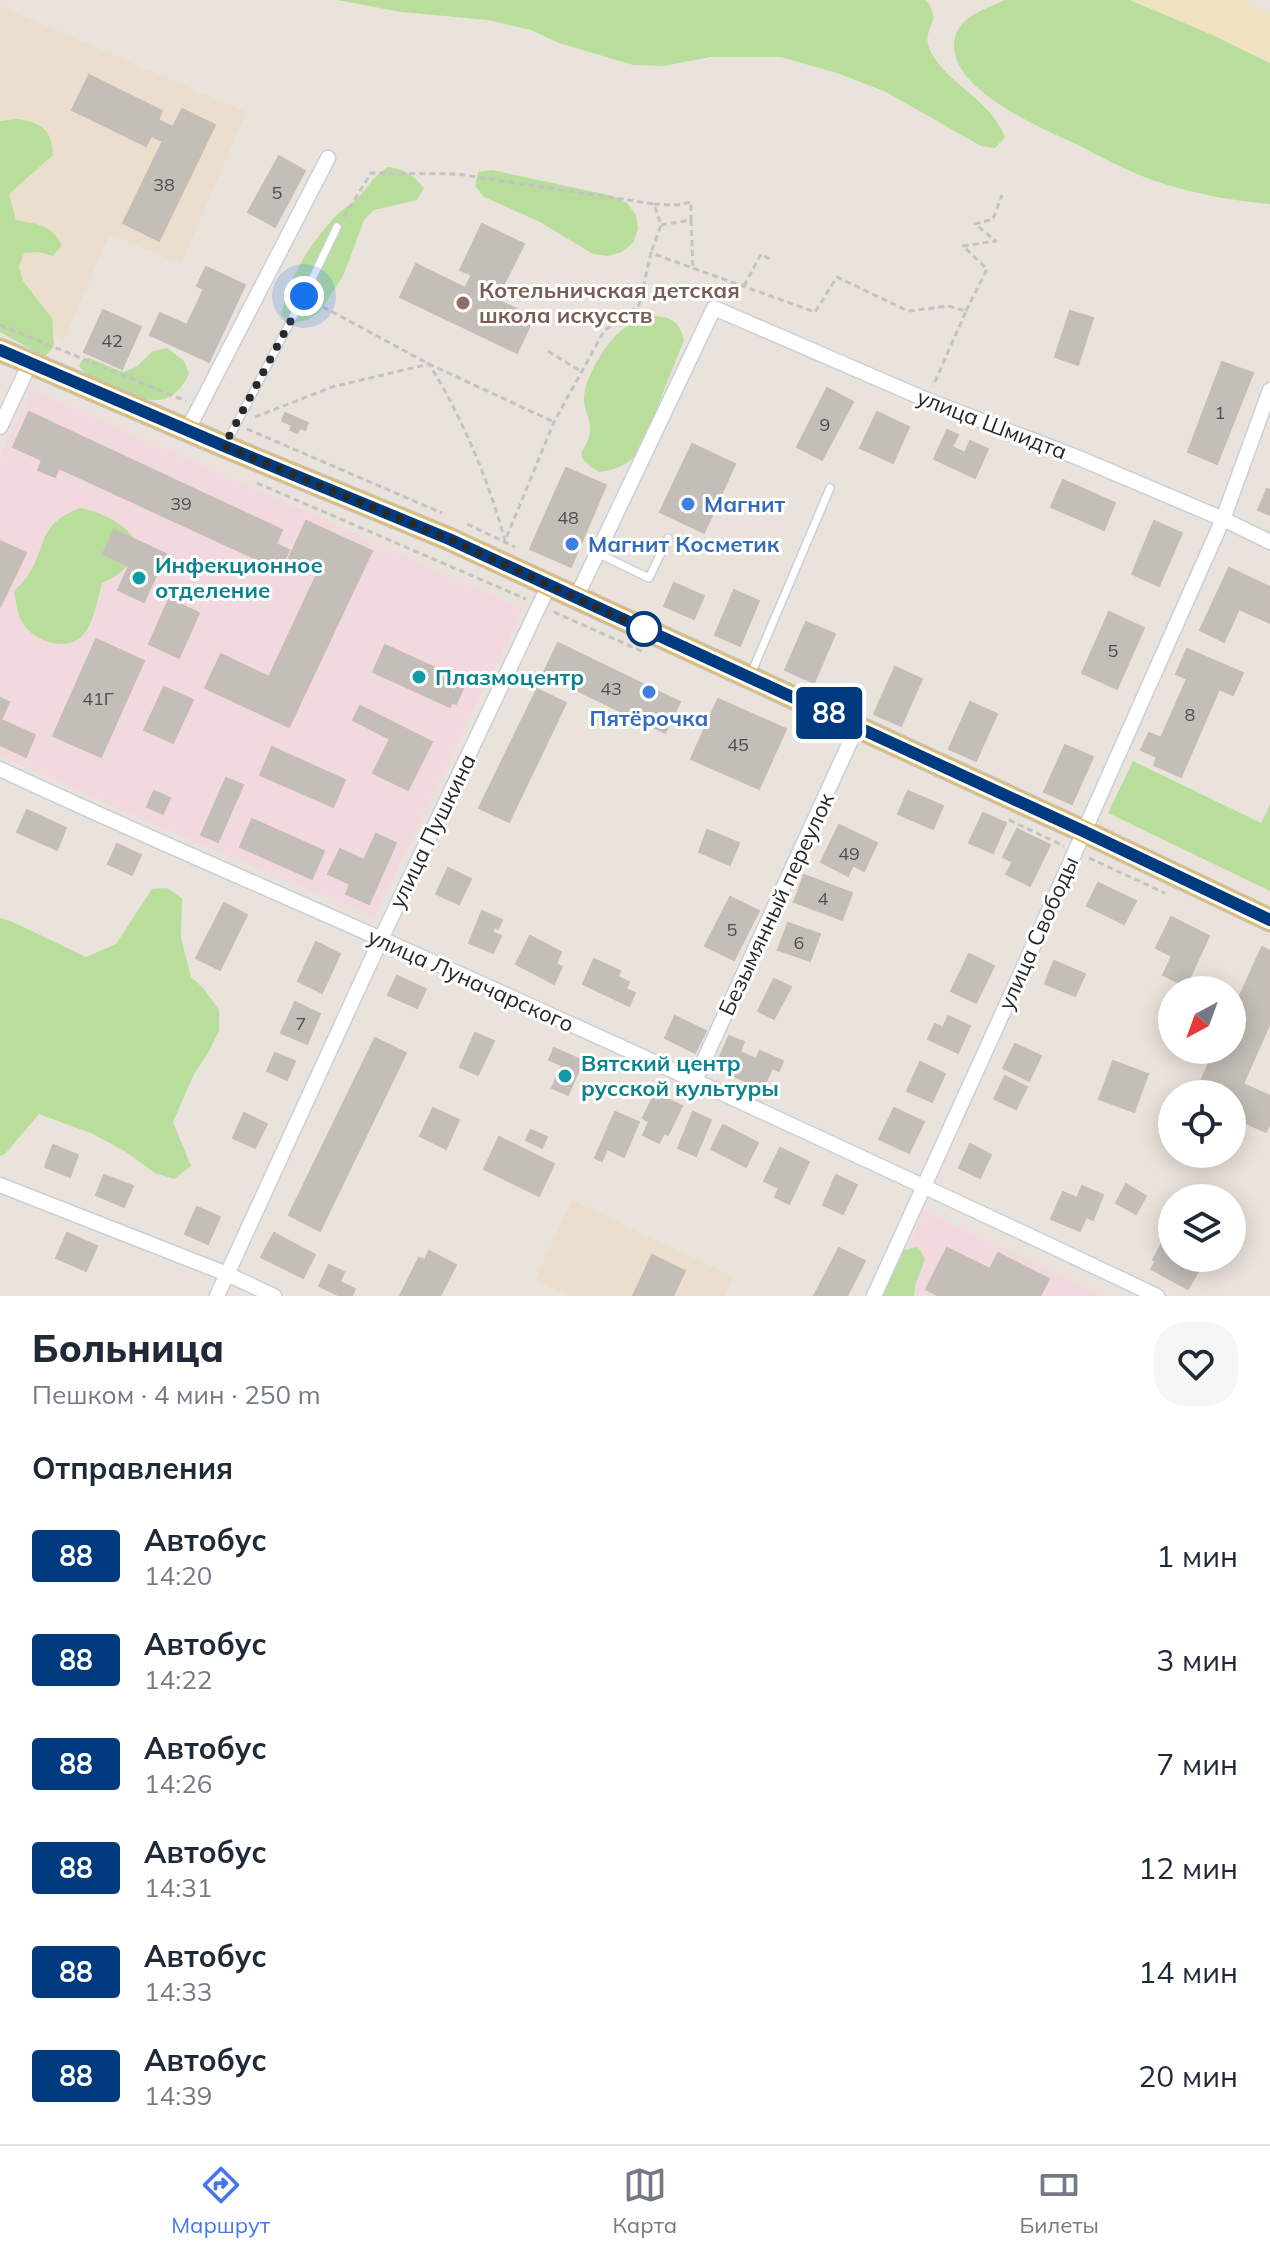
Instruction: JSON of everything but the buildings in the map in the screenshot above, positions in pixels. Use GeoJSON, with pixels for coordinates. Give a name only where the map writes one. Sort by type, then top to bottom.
{"type":"FeatureCollection","features":[{"type":"Feature","properties":{"kind":"main road"},"geometry":{"type":"LineString","coordinates":[[0,350],[449,539],[545,595],[576,598],[857,727],[1078,841],[1270,920]]}},
{"type":"Feature","properties":{"kind":"street"},"geometry":{"type":"LineString","coordinates":[[188,429],[328,158]]}},
{"type":"Feature","properties":{"kind":"street","name":"улица Шмидта"},"geometry":{"type":"LineString","coordinates":[[597,553],[714,308],[927,400],[1079,458],[1265,538]]}},
{"type":"Feature","properties":{"kind":"street"},"geometry":{"type":"LineString","coordinates":[[0,427],[30,363]]}},
{"type":"Feature","properties":{"kind":"street","name":"улица Свободы"},"geometry":{"type":"LineString","coordinates":[[874,1296],[1223,519],[1270,390]]}},
{"type":"Feature","properties":{"kind":"street"},"geometry":{"type":"LineString","coordinates":[[576,598],[597,553]]}},
{"type":"Feature","properties":{"kind":"street","name":"улица Пушкина"},"geometry":{"type":"LineString","coordinates":[[217,1296],[381,939],[545,595]]}},
{"type":"Feature","properties":{"kind":"street","name":"Безымянный переулок"},"geometry":{"type":"LineString","coordinates":[[694,1082],[857,727]]}},
{"type":"Feature","properties":{"kind":"street","name":"улица Луначарского"},"geometry":{"type":"LineString","coordinates":[[0,769],[925,1186],[1157,1296]]}},
{"type":"Feature","properties":{"kind":"street"},"geometry":{"type":"LineString","coordinates":[[0,1185],[227,1274],[274,1296]]}},
{"type":"Feature","properties":{"kind":"lane"},"geometry":{"type":"LineString","coordinates":[[224,446],[337,227]]}},
{"type":"Feature","properties":{"kind":"lane"},"geometry":{"type":"LineString","coordinates":[[750,677],[830,488]]}},
{"type":"Feature","properties":{"kind":"lane"},"geometry":{"type":"LineString","coordinates":[[597,553],[649,578],[668,538]]}},
{"type":"Feature","properties":{"kind":"path"},"geometry":{"type":"LineString","coordinates":[[337,227],[371,173],[457,174],[654,204],[691,202],[693,268]]}},
{"type":"Feature","properties":{"kind":"path"},"geometry":{"type":"LineString","coordinates":[[966,311],[987,269],[963,246],[996,241],[975,224],[993,219],[1002,195]]}},
{"type":"Feature","properties":{"kind":"path"},"geometry":{"type":"LineString","coordinates":[[651,253],[661,225],[654,204]]}},
{"type":"Feature","properties":{"kind":"path"},"geometry":{"type":"LineString","coordinates":[[661,225],[691,220]]}},
{"type":"Feature","properties":{"kind":"path"},"geometry":{"type":"LineString","coordinates":[[744,286],[761,254],[773,261]]}},
{"type":"Feature","properties":{"kind":"path"},"geometry":{"type":"LineString","coordinates":[[304,296],[429,364],[554,422],[505,541],[497,510],[449,396],[429,364]]}},
{"type":"Feature","properties":{"kind":"path"},"geometry":{"type":"LineString","coordinates":[[0,325],[199,407]]}},
{"type":"Feature","properties":{"kind":"path"},"geometry":{"type":"LineString","coordinates":[[548,351],[582,373]]}},
{"type":"Feature","properties":{"kind":"path"},"geometry":{"type":"LineString","coordinates":[[236,425],[332,387],[429,364]]}},
{"type":"Feature","properties":{"kind":"path"},"geometry":{"type":"LineString","coordinates":[[251,480],[545,595],[653,656]]}},
{"type":"Feature","properties":{"kind":"path"},"geometry":{"type":"LineString","coordinates":[[1004,818],[1078,841],[1172,897]]}},
{"type":"Feature","properties":{"kind":"shaded area"},"geometry":{"type":"Polygon","coordinates":[[[0,6],[246,112],[181,264],[110,234],[64,340],[0,313],[0,6]]]}},
{"type":"Feature","properties":{"kind":"shaded area"},"geometry":{"type":"Polygon","coordinates":[[[32,389],[523,608],[374,918],[0,756],[0,458],[32,389]]]}},
{"type":"Feature","properties":{"kind":"shaded area"},"geometry":{"type":"Polygon","coordinates":[[[572,1200],[734,1277],[725,1296],[570,1296],[535,1280],[572,1200]]]}},
{"type":"Feature","properties":{"kind":"shaded area"},"geometry":{"type":"Polygon","coordinates":[[[925,1211],[1107,1296],[886,1296],[925,1211]]]}},
{"type":"Feature","properties":{"kind":"green space"},"geometry":{"type":"Polygon","coordinates":[[[337,0],[925,0],[934,18],[928,40],[936,61],[989,111],[1005,137],[995,148],[981,146],[886,92],[837,73],[781,57],[710,57],[664,66],[633,65],[559,43],[531,30],[488,20],[401,12],[337,0]]]}},
{"type":"Feature","properties":{"kind":"green space"},"geometry":{"type":"Polygon","coordinates":[[[1005,0],[1130,0],[1270,63],[1270,204],[1205,195],[1145,177],[1020,117],[978,88],[963,71],[955,53],[956,34],[970,17],[1005,0]]]}},
{"type":"Feature","properties":{"kind":"green space"},"geometry":{"type":"Polygon","coordinates":[[[18,119],[44,129],[52,146],[53,155],[9,194],[16,220],[48,229],[62,245],[53,256],[39,252],[24,253],[19,267],[23,281],[52,318],[54,346],[45,357],[0,332],[0,121],[18,119]]]}},
{"type":"Feature","properties":{"kind":"green space"},"geometry":{"type":"Polygon","coordinates":[[[388,167],[408,173],[424,188],[417,200],[374,210],[364,220],[344,274],[320,312],[307,320],[293,323],[281,315],[289,288],[308,251],[337,215],[388,167]]]}},
{"type":"Feature","properties":{"kind":"green space"},"geometry":{"type":"Polygon","coordinates":[[[492,170],[613,196],[627,203],[636,215],[638,229],[633,243],[622,252],[608,256],[593,254],[540,222],[484,197],[475,186],[478,172],[492,170]]]}},
{"type":"Feature","properties":{"kind":"green space"},"geometry":{"type":"Polygon","coordinates":[[[655,316],[675,322],[684,340],[639,453],[620,466],[599,472],[582,455],[590,435],[584,402],[587,383],[598,360],[619,332],[655,316]]]}},
{"type":"Feature","properties":{"kind":"green space"},"geometry":{"type":"Polygon","coordinates":[[[167,348],[184,361],[189,374],[183,385],[167,398],[146,399],[119,392],[95,380],[79,366],[82,360],[89,358],[123,372],[136,367],[153,351],[167,348]]]}},
{"type":"Feature","properties":{"kind":"green space"},"geometry":{"type":"Polygon","coordinates":[[[80,508],[118,523],[134,540],[137,553],[122,571],[102,583],[92,618],[82,636],[67,644],[58,644],[41,639],[22,622],[14,591],[34,566],[49,529],[80,508]]]}},
{"type":"Feature","properties":{"kind":"green space"},"geometry":{"type":"Polygon","coordinates":[[[1133,761],[1261,823],[1270,804],[1270,891],[1108,813],[1133,761]]]}},
{"type":"Feature","properties":{"kind":"green space"},"geometry":{"type":"Polygon","coordinates":[[[167,888],[182,898],[181,938],[191,977],[219,1010],[219,1031],[194,1074],[173,1122],[191,1166],[174,1179],[155,1173],[93,1134],[39,1114],[0,1156],[0,918],[86,957],[116,944],[152,889],[167,888]]]}},
{"type":"Feature","properties":{"kind":"green space"},"geometry":{"type":"Polygon","coordinates":[[[918,1247],[925,1259],[914,1296],[882,1296],[904,1250],[918,1247]]]}},
{"type":"Feature","properties":{"kind":"sand"},"geometry":{"type":"Polygon","coordinates":[[[1130,0],[1242,0],[1270,13],[1270,63],[1213,35],[1130,0]]]}},
{"type":"Feature","properties":{"kind":"bus line","name":"88"},"geometry":{"type":"LineString","coordinates":[[0,350],[449,539],[1270,920]]}},
{"type":"Feature","properties":{"kind":"place","name":"Котельничская детская школа искусств"},"geometry":{"type":"Point","coordinates":[463,303]}},
{"type":"Feature","properties":{"kind":"place","name":"Магнит"},"geometry":{"type":"Point","coordinates":[688,504]}},
{"type":"Feature","properties":{"kind":"place","name":"Магнит Косметик"},"geometry":{"type":"Point","coordinates":[572,544]}},
{"type":"Feature","properties":{"kind":"place","name":"Инфекционное отделение"},"geometry":{"type":"Point","coordinates":[139,578]}},
{"type":"Feature","properties":{"kind":"place","name":"Плазмоцентр"},"geometry":{"type":"Point","coordinates":[419,677]}},
{"type":"Feature","properties":{"kind":"place","name":"Пятёрочка"},"geometry":{"type":"Point","coordinates":[649,692]}},
{"type":"Feature","properties":{"kind":"place","name":"Вятский центр русской культуры"},"geometry":{"type":"Point","coordinates":[565,1076]}},
{"type":"Feature","properties":{"kind":"route"},"geometry":{"type":"LineString","coordinates":[[304,296],[224,446],[449,539],[644,629]]}}]}
